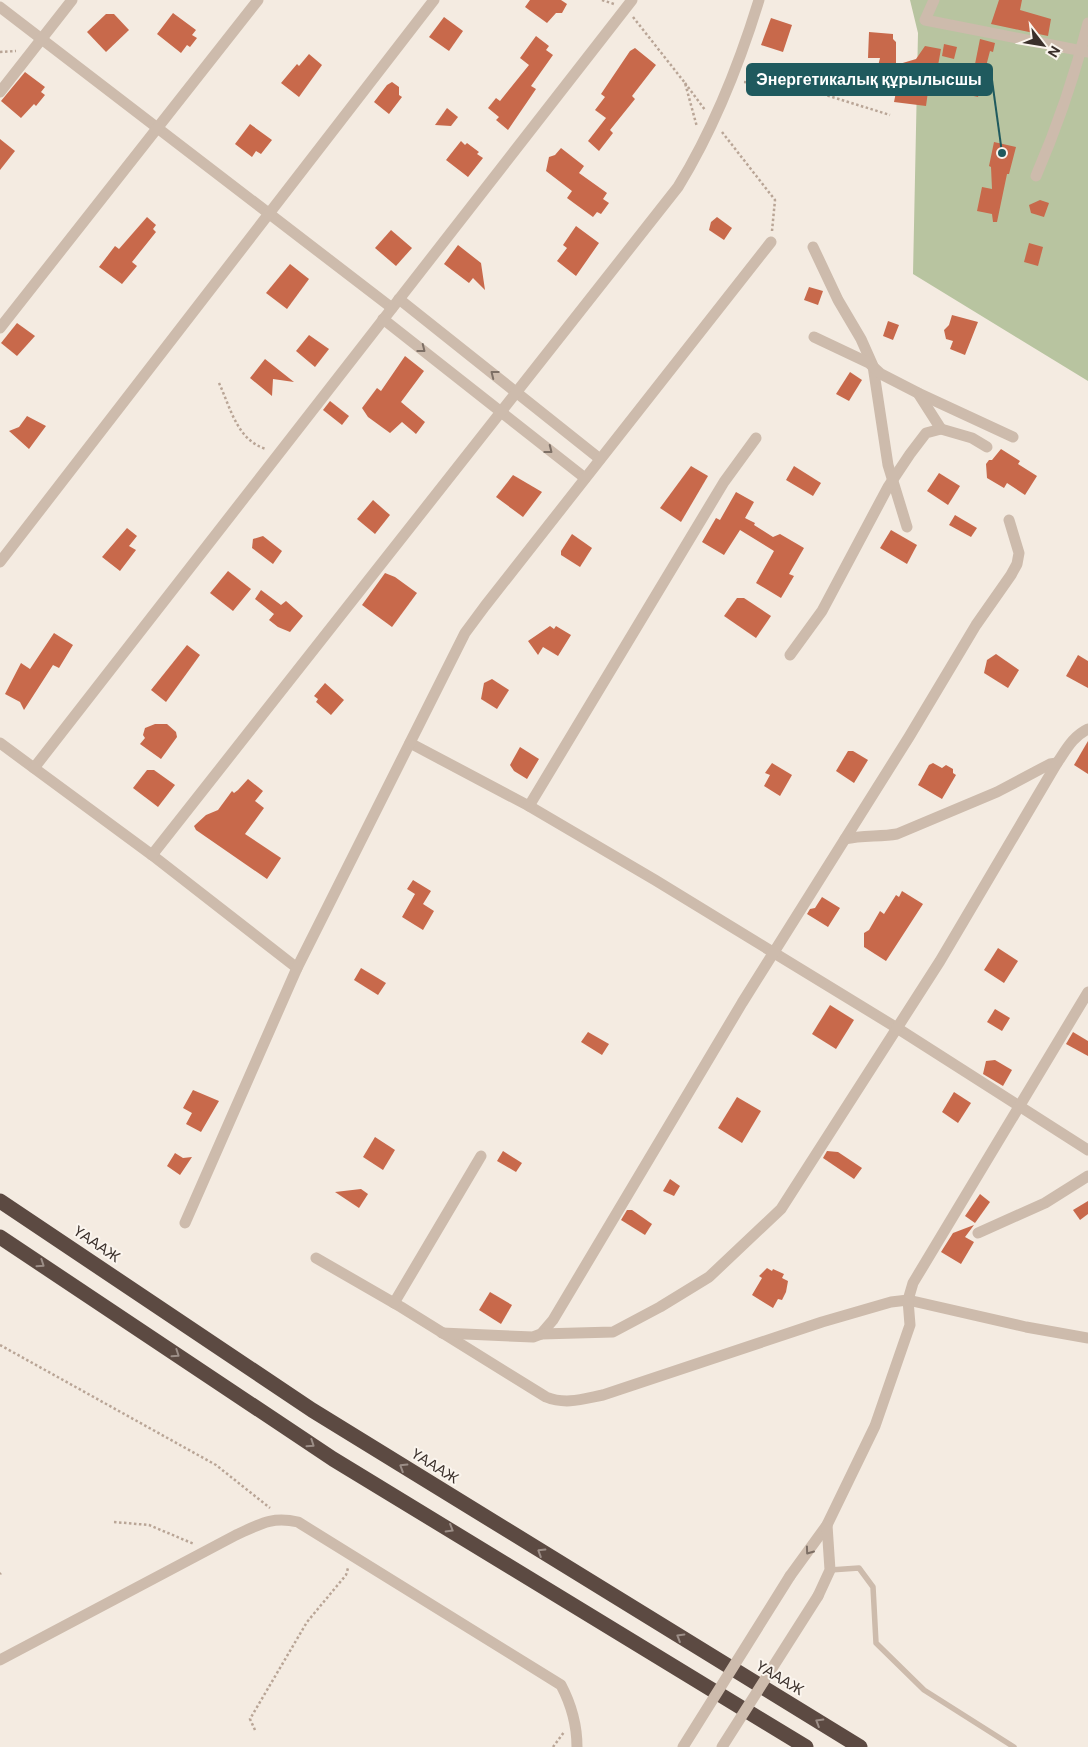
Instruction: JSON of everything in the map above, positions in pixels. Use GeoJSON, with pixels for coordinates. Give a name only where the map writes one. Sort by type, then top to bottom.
{"type":"FeatureCollection","features":[{"type":"Feature","properties":{"kind":"highway","name":"ҮАААЖ"},"geometry":{"type":"LineString","coordinates":[[0,1201],[312,1410],[860,1747]]}},
{"type":"Feature","properties":{"kind":"highway"},"geometry":{"type":"LineString","coordinates":[[0,1237],[333,1458],[806,1747]]}},
{"type":"Feature","properties":{"kind":"street"},"geometry":{"type":"LineString","coordinates":[[0,92],[72,0]]}},
{"type":"Feature","properties":{"kind":"street"},"geometry":{"type":"LineString","coordinates":[[0,328],[258,0]]}},
{"type":"Feature","properties":{"kind":"street"},"geometry":{"type":"LineString","coordinates":[[0,562],[434,0]]}},
{"type":"Feature","properties":{"kind":"street"},"geometry":{"type":"LineString","coordinates":[[152,855],[678,187],[702,145],[730,81],[745,45],[759,0]]}},
{"type":"Feature","properties":{"kind":"street"},"geometry":{"type":"LineString","coordinates":[[934,0],[925,20],[1085,51]]}},
{"type":"Feature","properties":{"kind":"street"},"geometry":{"type":"LineString","coordinates":[[34,768],[629,4]]}},
{"type":"Feature","properties":{"kind":"street"},"geometry":{"type":"LineString","coordinates":[[0,7],[269,214],[396,303],[516,392],[600,459]]}},
{"type":"Feature","properties":{"kind":"street"},"geometry":{"type":"LineString","coordinates":[[1036,176],[1085,51],[1088,24]]}},
{"type":"Feature","properties":{"kind":"street"},"geometry":{"type":"LineString","coordinates":[[186,1222],[298,968],[466,634],[485,606],[771,242]]}},
{"type":"Feature","properties":{"kind":"street"},"geometry":{"type":"LineString","coordinates":[[813,247],[838,300],[861,339],[873,366],[892,481],[907,527]]}},
{"type":"Feature","properties":{"kind":"street"},"geometry":{"type":"LineString","coordinates":[[383,319],[585,478]]}},
{"type":"Feature","properties":{"kind":"street"},"geometry":{"type":"LineString","coordinates":[[814,337],[873,366],[881,374],[918,393],[1013,436]]}},
{"type":"Feature","properties":{"kind":"street"},"geometry":{"type":"LineString","coordinates":[[918,393],[941,429]]}},
{"type":"Feature","properties":{"kind":"street"},"geometry":{"type":"LineString","coordinates":[[790,655],[822,611],[892,481],[926,433],[941,429],[972,438],[987,447]]}},
{"type":"Feature","properties":{"kind":"street"},"geometry":{"type":"LineString","coordinates":[[529,806],[724,482],[756,438]]}},
{"type":"Feature","properties":{"kind":"street"},"geometry":{"type":"LineString","coordinates":[[541,1334],[553,1320],[600,1244],[738,1011],[910,737],[976,625],[1017,564],[1019,552],[1009,520]]}},
{"type":"Feature","properties":{"kind":"street"},"geometry":{"type":"LineString","coordinates":[[442,1333],[533,1337],[541,1334],[613,1332],[660,1307],[709,1277],[781,1210],[970,911],[1057,763],[1070,744],[1080,733],[1088,728]]}},
{"type":"Feature","properties":{"kind":"street"},"geometry":{"type":"LineString","coordinates":[[0,743],[152,855],[298,968]]}},
{"type":"Feature","properties":{"kind":"street"},"geometry":{"type":"LineString","coordinates":[[410,744],[529,806],[655,880],[897,1028],[1088,1150]]}},
{"type":"Feature","properties":{"kind":"street"},"geometry":{"type":"LineString","coordinates":[[845,839],[859,836],[880,837],[897,834],[998,792],[1050,764],[1057,763]]}},
{"type":"Feature","properties":{"kind":"street"},"geometry":{"type":"LineString","coordinates":[[683,1747],[790,1576],[827,1525],[875,1426],[910,1324],[908,1300],[913,1283],[1088,992]]}},
{"type":"Feature","properties":{"kind":"street"},"geometry":{"type":"LineString","coordinates":[[394,1303],[481,1156]]}},
{"type":"Feature","properties":{"kind":"street"},"geometry":{"type":"LineString","coordinates":[[978,1233],[1045,1202],[1088,1176]]}},
{"type":"Feature","properties":{"kind":"street"},"geometry":{"type":"LineString","coordinates":[[316,1258],[394,1303],[546,1398],[558,1402],[572,1402],[664,1376],[822,1322],[891,1302],[908,1300],[1026,1327],[1088,1338]]}},
{"type":"Feature","properties":{"kind":"street"},"geometry":{"type":"LineString","coordinates":[[2,1661],[206,1550],[266,1522],[281,1518],[298,1522],[561,1684],[570,1700],[577,1734],[576,1747]]}},
{"type":"Feature","properties":{"kind":"street"},"geometry":{"type":"LineString","coordinates":[[722,1747],[818,1596],[830,1570],[827,1525]]}},
{"type":"Feature","properties":{"kind":"lane"},"geometry":{"type":"LineString","coordinates":[[830,1570],[859,1568],[873,1587],[876,1643],[924,1690],[1014,1747]]}},
{"type":"Feature","properties":{"kind":"path"},"geometry":{"type":"LineString","coordinates":[[629,4],[684,83],[775,200],[771,242]]}},
{"type":"Feature","properties":{"kind":"path"},"geometry":{"type":"LineString","coordinates":[[730,81],[800,87],[890,115]]}},
{"type":"Feature","properties":{"kind":"path"},"geometry":{"type":"LineString","coordinates":[[684,83],[702,145]]}},
{"type":"Feature","properties":{"kind":"path"},"geometry":{"type":"LineString","coordinates":[[219,383],[243,436],[253,445],[279,453]]}},
{"type":"Feature","properties":{"kind":"path"},"geometry":{"type":"LineString","coordinates":[[0,1345],[216,1465],[281,1518]]}},
{"type":"Feature","properties":{"kind":"path"},"geometry":{"type":"LineString","coordinates":[[114,1522],[149,1525],[176,1534],[206,1550]]}},
{"type":"Feature","properties":{"kind":"path"},"geometry":{"type":"LineString","coordinates":[[255,1730],[250,1718],[307,1622],[346,1575],[351,1554]]}},
{"type":"Feature","properties":{"kind":"green space"},"geometry":{"type":"Polygon","coordinates":[[[910,0],[1088,0],[1088,381],[913,274],[918,33],[910,0]]]}},
{"type":"Feature","properties":{"kind":"building"},"geometry":{"type":"Polygon","coordinates":[[[530,0],[561,0],[567,4],[562,13],[556,13],[547,23],[525,7],[530,0]]]}},
{"type":"Feature","properties":{"kind":"building"},"geometry":{"type":"Polygon","coordinates":[[[999,0],[1022,0],[1020,10],[1051,19],[1048,36],[991,24],[999,0]]]}},
{"type":"Feature","properties":{"kind":"building"},"geometry":{"type":"Polygon","coordinates":[[[173,13],[196,30],[192,35],[197,38],[190,47],[187,45],[181,53],[157,34],[173,13]]]}},
{"type":"Feature","properties":{"kind":"building"},"geometry":{"type":"Polygon","coordinates":[[[106,14],[114,14],[129,30],[106,52],[87,32],[106,14]]]}},
{"type":"Feature","properties":{"kind":"building"},"geometry":{"type":"Polygon","coordinates":[[[444,17],[463,31],[449,51],[429,37],[444,17]]]}},
{"type":"Feature","properties":{"kind":"building"},"geometry":{"type":"Polygon","coordinates":[[[771,18],[792,25],[783,52],[761,45],[771,18]]]}},
{"type":"Feature","properties":{"kind":"building"},"geometry":{"type":"Polygon","coordinates":[[[869,32],[893,34],[893,39],[896,42],[896,65],[916,59],[925,46],[941,49],[937,71],[931,70],[926,106],[894,102],[896,92],[873,87],[880,58],[868,58],[869,32]]]}},
{"type":"Feature","properties":{"kind":"building"},"geometry":{"type":"Polygon","coordinates":[[[536,36],[549,46],[546,50],[553,55],[531,86],[536,89],[508,130],[496,120],[499,117],[488,108],[496,98],[500,101],[529,65],[520,58],[536,36]]]}},
{"type":"Feature","properties":{"kind":"building"},"geometry":{"type":"Polygon","coordinates":[[[980,39],[995,43],[993,52],[990,51],[978,97],[969,95],[972,79],[967,77],[971,63],[975,64],[980,39]]]}},
{"type":"Feature","properties":{"kind":"building"},"geometry":{"type":"Polygon","coordinates":[[[944,44],[957,47],[954,59],[942,56],[944,44]]]}},
{"type":"Feature","properties":{"kind":"building"},"geometry":{"type":"Polygon","coordinates":[[[635,48],[656,65],[632,96],[635,99],[610,130],[613,133],[599,151],[588,141],[606,118],[595,110],[605,97],[601,94],[630,51],[635,48]]]}},
{"type":"Feature","properties":{"kind":"building"},"geometry":{"type":"Polygon","coordinates":[[[309,54],[322,65],[299,97],[281,83],[297,64],[299,66],[309,54]]]}},
{"type":"Feature","properties":{"kind":"building"},"geometry":{"type":"Polygon","coordinates":[[[25,72],[45,87],[41,92],[45,95],[36,106],[34,104],[21,118],[1,101],[25,72]]]}},
{"type":"Feature","properties":{"kind":"building"},"geometry":{"type":"Polygon","coordinates":[[[392,82],[399,87],[399,95],[402,97],[389,114],[374,102],[387,85],[392,82]]]}},
{"type":"Feature","properties":{"kind":"building"},"geometry":{"type":"Polygon","coordinates":[[[447,108],[458,117],[451,126],[435,125],[447,108]]]}},
{"type":"Feature","properties":{"kind":"building"},"geometry":{"type":"Polygon","coordinates":[[[250,124],[272,140],[261,154],[256,151],[252,157],[235,144],[250,124]]]}},
{"type":"Feature","properties":{"kind":"building"},"geometry":{"type":"Polygon","coordinates":[[[0,139],[15,151],[0,170],[0,139]]]}},
{"type":"Feature","properties":{"kind":"building"},"geometry":{"type":"Polygon","coordinates":[[[461,141],[479,152],[477,154],[483,158],[468,177],[446,160],[461,141]]]}},
{"type":"Feature","properties":{"kind":"building"},"geometry":{"type":"Polygon","coordinates":[[[994,142],[1016,147],[1009,174],[1007,174],[997,222],[993,222],[992,214],[977,211],[982,187],[992,189],[991,167],[989,166],[994,142]]]}},
{"type":"Feature","properties":{"kind":"building"},"geometry":{"type":"Polygon","coordinates":[[[561,148],[584,166],[579,173],[607,193],[603,199],[609,203],[601,214],[597,212],[593,217],[567,198],[572,191],[546,171],[549,157],[555,155],[561,148]]]}},
{"type":"Feature","properties":{"kind":"building"},"geometry":{"type":"Polygon","coordinates":[[[1040,200],[1049,203],[1044,217],[1031,213],[1029,205],[1040,200]]]}},
{"type":"Feature","properties":{"kind":"building"},"geometry":{"type":"Polygon","coordinates":[[[147,217],[156,225],[153,229],[156,232],[132,262],[137,266],[122,284],[99,267],[115,246],[119,249],[147,217]]]}},
{"type":"Feature","properties":{"kind":"building"},"geometry":{"type":"Polygon","coordinates":[[[717,217],[732,228],[724,240],[709,230],[711,222],[717,217]]]}},
{"type":"Feature","properties":{"kind":"building"},"geometry":{"type":"Polygon","coordinates":[[[576,226],[599,243],[576,276],[557,261],[567,248],[563,245],[576,226]]]}},
{"type":"Feature","properties":{"kind":"building"},"geometry":{"type":"Polygon","coordinates":[[[391,230],[412,248],[396,266],[375,248],[391,230]]]}},
{"type":"Feature","properties":{"kind":"building"},"geometry":{"type":"Polygon","coordinates":[[[1029,243],[1043,247],[1038,266],[1024,262],[1029,243]]]}},
{"type":"Feature","properties":{"kind":"building"},"geometry":{"type":"Polygon","coordinates":[[[458,245],[481,263],[485,290],[473,278],[469,283],[444,264],[458,245]]]}},
{"type":"Feature","properties":{"kind":"building"},"geometry":{"type":"Polygon","coordinates":[[[290,264],[309,279],[287,309],[266,293],[290,264]]]}},
{"type":"Feature","properties":{"kind":"building"},"geometry":{"type":"Polygon","coordinates":[[[809,287],[823,291],[818,305],[804,300],[809,287]]]}},
{"type":"Feature","properties":{"kind":"building"},"geometry":{"type":"Polygon","coordinates":[[[952,315],[978,322],[965,355],[950,349],[953,341],[946,339],[944,330],[949,325],[952,315]]]}},
{"type":"Feature","properties":{"kind":"building"},"geometry":{"type":"Polygon","coordinates":[[[888,321],[899,325],[893,340],[883,336],[888,321]]]}},
{"type":"Feature","properties":{"kind":"building"},"geometry":{"type":"Polygon","coordinates":[[[17,323],[35,336],[17,356],[1,343],[17,323]]]}},
{"type":"Feature","properties":{"kind":"building"},"geometry":{"type":"Polygon","coordinates":[[[309,335],[329,349],[315,367],[296,351],[309,335]]]}},
{"type":"Feature","properties":{"kind":"building"},"geometry":{"type":"Polygon","coordinates":[[[405,356],[424,371],[401,402],[425,422],[416,434],[402,422],[390,433],[368,417],[362,408],[377,388],[381,391],[405,356]]]}},
{"type":"Feature","properties":{"kind":"building"},"geometry":{"type":"Polygon","coordinates":[[[265,359],[294,382],[273,379],[272,396],[250,378],[265,359]]]}},
{"type":"Feature","properties":{"kind":"building"},"geometry":{"type":"Polygon","coordinates":[[[850,372],[862,380],[849,401],[836,394],[850,372]]]}},
{"type":"Feature","properties":{"kind":"building"},"geometry":{"type":"Polygon","coordinates":[[[330,401],[349,416],[342,425],[323,410],[330,401]]]}},
{"type":"Feature","properties":{"kind":"building"},"geometry":{"type":"Polygon","coordinates":[[[27,416],[46,426],[29,449],[9,431],[19,427],[27,416]]]}},
{"type":"Feature","properties":{"kind":"building"},"geometry":{"type":"Polygon","coordinates":[[[1001,449],[1020,461],[1018,464],[1037,476],[1025,495],[1007,483],[1004,488],[987,478],[986,464],[1001,449]]]}},
{"type":"Feature","properties":{"kind":"building"},"geometry":{"type":"Polygon","coordinates":[[[691,466],[708,476],[681,522],[660,508],[691,466]]]}},
{"type":"Feature","properties":{"kind":"building"},"geometry":{"type":"Polygon","coordinates":[[[794,466],[821,483],[813,496],[786,480],[794,466]]]}},
{"type":"Feature","properties":{"kind":"building"},"geometry":{"type":"Polygon","coordinates":[[[939,473],[960,486],[948,505],[927,491],[939,473]]]}},
{"type":"Feature","properties":{"kind":"building"},"geometry":{"type":"Polygon","coordinates":[[[513,475],[542,492],[523,517],[496,497],[513,475]]]}},
{"type":"Feature","properties":{"kind":"building"},"geometry":{"type":"Polygon","coordinates":[[[736,492],[754,502],[745,518],[773,537],[780,534],[804,548],[789,574],[794,576],[781,598],[756,583],[774,551],[740,530],[724,555],[702,542],[716,518],[720,520],[736,492]]]}},
{"type":"Feature","properties":{"kind":"building"},"geometry":{"type":"Polygon","coordinates":[[[373,500],[390,515],[375,534],[357,519],[373,500]]]}},
{"type":"Feature","properties":{"kind":"building"},"geometry":{"type":"Polygon","coordinates":[[[955,515],[977,528],[971,537],[949,525],[955,515]]]}},
{"type":"Feature","properties":{"kind":"building"},"geometry":{"type":"Polygon","coordinates":[[[127,528],[137,536],[129,546],[136,550],[120,571],[102,557],[127,528]]]}},
{"type":"Feature","properties":{"kind":"building"},"geometry":{"type":"Polygon","coordinates":[[[891,530],[917,545],[907,564],[880,548],[891,530]]]}},
{"type":"Feature","properties":{"kind":"building"},"geometry":{"type":"Polygon","coordinates":[[[572,534],[592,548],[580,567],[561,555],[561,551],[572,534]]]}},
{"type":"Feature","properties":{"kind":"building"},"geometry":{"type":"Polygon","coordinates":[[[263,536],[282,551],[273,564],[252,548],[253,539],[263,536]]]}},
{"type":"Feature","properties":{"kind":"building"},"geometry":{"type":"Polygon","coordinates":[[[228,571],[251,589],[233,611],[210,593],[228,571]]]}},
{"type":"Feature","properties":{"kind":"building"},"geometry":{"type":"Polygon","coordinates":[[[385,573],[395,577],[417,593],[392,627],[362,605],[385,573]]]}},
{"type":"Feature","properties":{"kind":"building"},"geometry":{"type":"Polygon","coordinates":[[[261,590],[281,605],[286,601],[303,616],[290,632],[278,627],[269,620],[274,614],[255,599],[261,590]]]}},
{"type":"Feature","properties":{"kind":"building"},"geometry":{"type":"Polygon","coordinates":[[[737,598],[744,598],[771,616],[756,638],[724,616],[737,598]]]}},
{"type":"Feature","properties":{"kind":"building"},"geometry":{"type":"Polygon","coordinates":[[[550,626],[554,629],[556,626],[571,635],[558,656],[543,647],[538,655],[528,641],[550,626]]]}},
{"type":"Feature","properties":{"kind":"building"},"geometry":{"type":"Polygon","coordinates":[[[54,633],[73,645],[59,668],[53,665],[24,710],[20,702],[5,694],[21,663],[30,669],[54,633]]]}},
{"type":"Feature","properties":{"kind":"building"},"geometry":{"type":"Polygon","coordinates":[[[187,645],[200,655],[166,702],[151,690],[187,645]]]}},
{"type":"Feature","properties":{"kind":"building"},"geometry":{"type":"Polygon","coordinates":[[[996,654],[1019,670],[1008,688],[984,673],[987,660],[996,654]]]}},
{"type":"Feature","properties":{"kind":"building"},"geometry":{"type":"Polygon","coordinates":[[[1078,655],[1088,661],[1088,688],[1066,676],[1078,655]]]}},
{"type":"Feature","properties":{"kind":"building"},"geometry":{"type":"Polygon","coordinates":[[[492,679],[509,690],[497,709],[481,699],[484,683],[492,679]]]}},
{"type":"Feature","properties":{"kind":"building"},"geometry":{"type":"Polygon","coordinates":[[[325,683],[344,700],[331,715],[316,702],[318,699],[314,696],[325,683]]]}},
{"type":"Feature","properties":{"kind":"building"},"geometry":{"type":"Polygon","coordinates":[[[155,724],[167,724],[176,732],[177,737],[161,759],[140,744],[145,738],[143,735],[145,728],[155,724]]]}},
{"type":"Feature","properties":{"kind":"building"},"geometry":{"type":"Polygon","coordinates":[[[1088,741],[1088,774],[1074,765],[1088,741]]]}},
{"type":"Feature","properties":{"kind":"building"},"geometry":{"type":"Polygon","coordinates":[[[520,747],[539,759],[527,779],[514,771],[510,765],[520,747]]]}},
{"type":"Feature","properties":{"kind":"building"},"geometry":{"type":"Polygon","coordinates":[[[848,751],[853,751],[868,760],[854,783],[836,771],[848,751]]]}},
{"type":"Feature","properties":{"kind":"building"},"geometry":{"type":"Polygon","coordinates":[[[772,763],[792,775],[780,796],[764,786],[770,775],[765,773],[772,763]]]}},
{"type":"Feature","properties":{"kind":"building"},"geometry":{"type":"Polygon","coordinates":[[[933,763],[942,768],[946,765],[953,769],[953,773],[956,775],[942,799],[918,785],[929,765],[933,763]]]}},
{"type":"Feature","properties":{"kind":"building"},"geometry":{"type":"Polygon","coordinates":[[[147,770],[154,770],[175,785],[158,807],[133,788],[147,770]]]}},
{"type":"Feature","properties":{"kind":"building"},"geometry":{"type":"Polygon","coordinates":[[[248,779],[263,791],[255,801],[264,808],[245,834],[281,858],[267,879],[196,830],[194,826],[206,815],[218,810],[232,791],[234,793],[238,790],[248,779]]]}},
{"type":"Feature","properties":{"kind":"building"},"geometry":{"type":"Polygon","coordinates":[[[413,880],[431,891],[423,904],[434,911],[423,930],[402,917],[415,894],[407,889],[413,880]]]}},
{"type":"Feature","properties":{"kind":"building"},"geometry":{"type":"Polygon","coordinates":[[[902,891],[923,904],[886,961],[864,947],[864,933],[869,930],[880,911],[884,914],[896,895],[899,897],[902,891]]]}},
{"type":"Feature","properties":{"kind":"building"},"geometry":{"type":"Polygon","coordinates":[[[822,897],[840,908],[828,927],[807,914],[810,909],[815,908],[822,897]]]}},
{"type":"Feature","properties":{"kind":"building"},"geometry":{"type":"Polygon","coordinates":[[[998,948],[1018,961],[1004,983],[984,970],[998,948]]]}},
{"type":"Feature","properties":{"kind":"building"},"geometry":{"type":"Polygon","coordinates":[[[361,968],[386,983],[378,995],[354,980],[361,968]]]}},
{"type":"Feature","properties":{"kind":"building"},"geometry":{"type":"Polygon","coordinates":[[[830,1005],[854,1020],[836,1049],[812,1034],[830,1005]]]}},
{"type":"Feature","properties":{"kind":"building"},"geometry":{"type":"Polygon","coordinates":[[[995,1009],[1010,1018],[1002,1031],[987,1022],[995,1009]]]}},
{"type":"Feature","properties":{"kind":"building"},"geometry":{"type":"Polygon","coordinates":[[[588,1032],[609,1044],[602,1055],[581,1042],[588,1032]]]}},
{"type":"Feature","properties":{"kind":"building"},"geometry":{"type":"Polygon","coordinates":[[[1073,1032],[1088,1041],[1088,1056],[1066,1044],[1073,1032]]]}},
{"type":"Feature","properties":{"kind":"building"},"geometry":{"type":"Polygon","coordinates":[[[995,1060],[1012,1070],[1003,1086],[983,1074],[986,1061],[995,1060]]]}},
{"type":"Feature","properties":{"kind":"building"},"geometry":{"type":"Polygon","coordinates":[[[193,1090],[219,1101],[201,1132],[186,1124],[192,1113],[183,1108],[193,1090]]]}},
{"type":"Feature","properties":{"kind":"building"},"geometry":{"type":"Polygon","coordinates":[[[954,1092],[971,1103],[958,1123],[942,1112],[954,1092]]]}},
{"type":"Feature","properties":{"kind":"building"},"geometry":{"type":"Polygon","coordinates":[[[737,1097],[761,1111],[742,1143],[718,1128],[737,1097]]]}},
{"type":"Feature","properties":{"kind":"building"},"geometry":{"type":"Polygon","coordinates":[[[375,1137],[395,1150],[383,1170],[363,1157],[375,1137]]]}},
{"type":"Feature","properties":{"kind":"building"},"geometry":{"type":"Polygon","coordinates":[[[503,1151],[522,1163],[516,1172],[497,1161],[503,1151]]]}},
{"type":"Feature","properties":{"kind":"building"},"geometry":{"type":"Polygon","coordinates":[[[827,1151],[838,1152],[862,1168],[854,1179],[823,1158],[827,1151]]]}},
{"type":"Feature","properties":{"kind":"building"},"geometry":{"type":"Polygon","coordinates":[[[175,1153],[183,1158],[192,1157],[180,1175],[167,1166],[175,1153]]]}},
{"type":"Feature","properties":{"kind":"building"},"geometry":{"type":"Polygon","coordinates":[[[670,1179],[680,1186],[674,1196],[663,1191],[670,1179]]]}},
{"type":"Feature","properties":{"kind":"building"},"geometry":{"type":"Polygon","coordinates":[[[361,1189],[368,1194],[359,1208],[335,1192],[361,1189]]]}},
{"type":"Feature","properties":{"kind":"building"},"geometry":{"type":"Polygon","coordinates":[[[980,1194],[990,1202],[975,1223],[965,1216],[980,1194]]]}},
{"type":"Feature","properties":{"kind":"building"},"geometry":{"type":"Polygon","coordinates":[[[1088,1201],[1088,1214],[1080,1220],[1073,1210],[1088,1201]]]}},
{"type":"Feature","properties":{"kind":"building"},"geometry":{"type":"Polygon","coordinates":[[[627,1210],[632,1210],[652,1224],[645,1235],[621,1220],[627,1210]]]}},
{"type":"Feature","properties":{"kind":"building"},"geometry":{"type":"Polygon","coordinates":[[[974,1225],[965,1237],[974,1242],[961,1264],[941,1252],[953,1233],[974,1225]]]}},
{"type":"Feature","properties":{"kind":"building"},"geometry":{"type":"Polygon","coordinates":[[[767,1268],[784,1274],[782,1278],[788,1281],[782,1300],[778,1299],[773,1308],[752,1295],[762,1278],[759,1276],[767,1268]]]}},
{"type":"Feature","properties":{"kind":"building"},"geometry":{"type":"Polygon","coordinates":[[[490,1292],[512,1305],[501,1324],[479,1310],[490,1292]]]}},
{"type":"Feature","properties":{"kind":"place","name":"Энергетикалық құрылысшы"},"geometry":{"type":"Point","coordinates":[1002,153]}}]}
